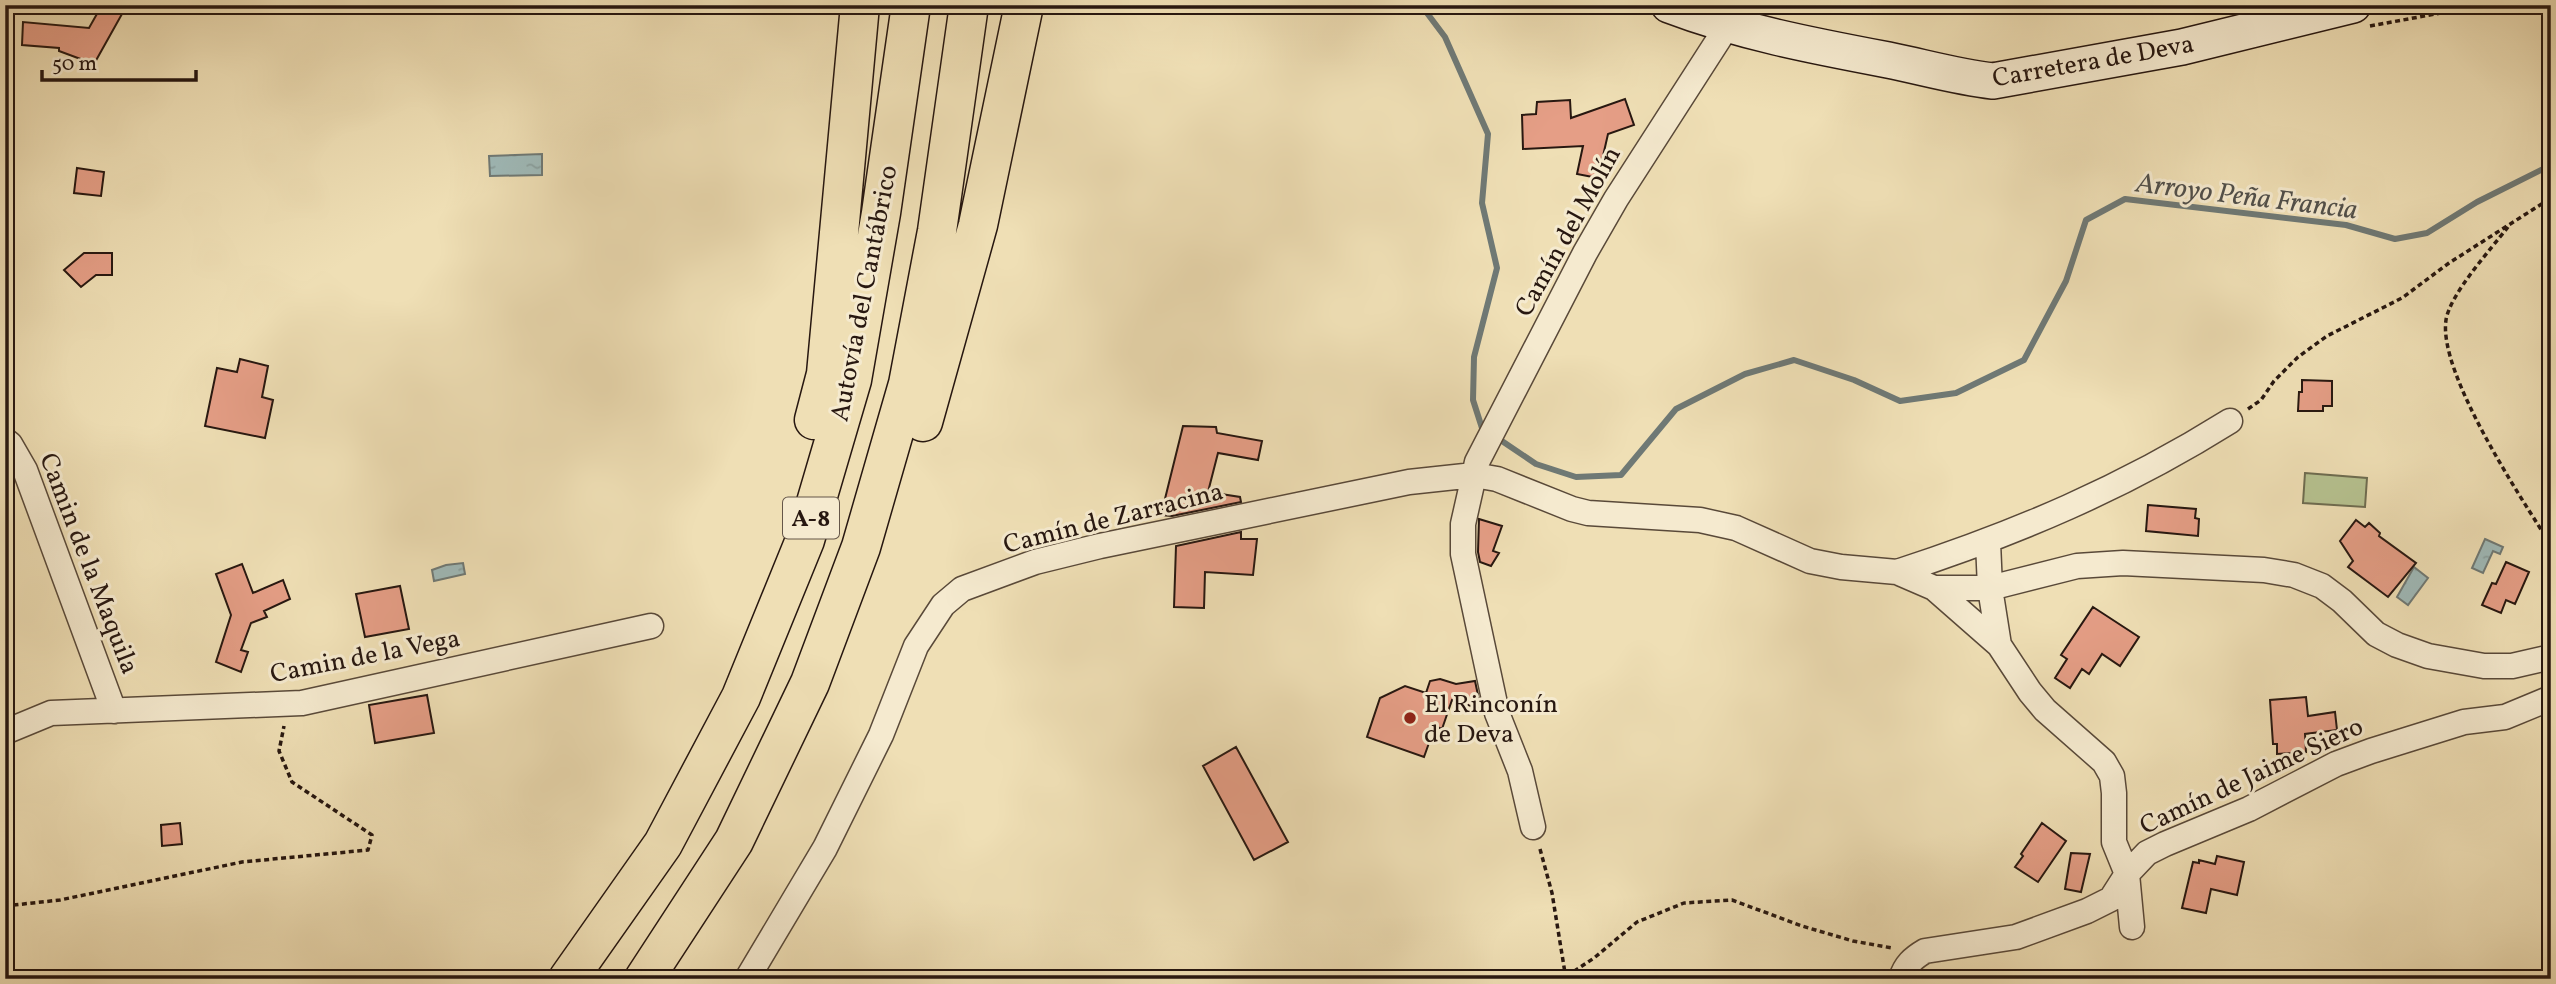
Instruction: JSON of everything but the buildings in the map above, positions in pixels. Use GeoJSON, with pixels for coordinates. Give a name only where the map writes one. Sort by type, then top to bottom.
{"type":"FeatureCollection","features":[{"type":"Feature","properties":{"kind":"highway"},"geometry":{"type":"LineString","coordinates":[[548,979],[648,830],[717,702],[787,532],[826,374],[860,5]]}},
{"type":"Feature","properties":{"kind":"highway","name":"Autovía del Cantábrico"},"geometry":{"type":"LineString","coordinates":[[568,979],[663,844],[741,697],[805,540],[852,380],[881,214],[911,5]]}},
{"type":"Feature","properties":{"kind":"highway","name":"A-8"},"geometry":{"type":"LineString","coordinates":[[644,979],[734,841],[810,683],[861,547],[908,384],[937,231],[969,5]]}},
{"type":"Feature","properties":{"kind":"highway"},"geometry":{"type":"LineString","coordinates":[[810,683],[851,619],[897,505],[978,225],[1024,5]]}},
{"type":"Feature","properties":{"kind":"street","name":"Carretera de Deva"},"geometry":{"type":"LineString","coordinates":[[1670,5],[1728,25],[1821,48],[1966,78],[1993,81],[2182,47],[2353,5]]}},
{"type":"Feature","properties":{"kind":"street","name":"Camín del Molín"},"geometry":{"type":"LineString","coordinates":[[1533,827],[1520,772],[1497,713],[1463,554],[1462,524],[1483,450],[1584,253],[1728,25]]}},
{"type":"Feature","properties":{"kind":"street"},"geometry":{"type":"LineString","coordinates":[[1897,572],[1988,542],[2069,509],[2184,450],[2230,421]]}},
{"type":"Feature","properties":{"kind":"street","name":"Camin de la Maquila"},"geometry":{"type":"LineString","coordinates":[[5,440],[25,470],[114,711]]}},
{"type":"Feature","properties":{"kind":"street","name":"Camín de Zarracina"},"geometry":{"type":"LineString","coordinates":[[747,979],[825,848],[881,735],[916,646],[943,605],[962,589],[1035,562],[1147,535],[1409,482],[1474,475],[1497,479],[1588,513],[1700,520],[1736,528],[1810,561],[1897,572]]}},
{"type":"Feature","properties":{"kind":"street"},"geometry":{"type":"LineString","coordinates":[[1988,542],[1990,588],[1999,645]]}},
{"type":"Feature","properties":{"kind":"street"},"geometry":{"type":"LineString","coordinates":[[1934,588],[1990,588],[2077,566],[2123,563],[2264,570],[2294,575],[2322,586],[2376,634],[2428,656],[2484,666],[2512,666],[2551,657]]}},
{"type":"Feature","properties":{"kind":"street"},"geometry":{"type":"LineString","coordinates":[[1897,572],[1934,588],[1999,645],[2045,710],[2104,762],[2112,776],[2114,842],[2127,874],[2132,927]]}},
{"type":"Feature","properties":{"kind":"street","name":"Camin de la Vega"},"geometry":{"type":"LineString","coordinates":[[5,732],[51,713],[302,703],[651,625]]}},
{"type":"Feature","properties":{"kind":"street","name":"Camín de Jaime Siero"},"geometry":{"type":"LineString","coordinates":[[1925,951],[2016,937],[2040,930],[2111,899],[2127,874],[2147,853],[2249,809],[2336,764],[2464,722],[2505,717],[2551,698]]}},
{"type":"Feature","properties":{"kind":"street"},"geometry":{"type":"LineString","coordinates":[[1901,979],[1905,968],[1925,951]]}},
{"type":"Feature","properties":{"kind":"path"},"geometry":{"type":"LineString","coordinates":[[2230,421],[2261,400],[2274,381],[2298,357],[2327,336],[2402,298],[2449,263],[2551,198]]}},
{"type":"Feature","properties":{"kind":"path"},"geometry":{"type":"LineString","coordinates":[[2511,222],[2450,307],[2446,330],[2449,351],[2473,413],[2500,464],[2551,545]]}},
{"type":"Feature","properties":{"kind":"path"},"geometry":{"type":"LineString","coordinates":[[5,906],[60,900],[242,862],[368,850],[372,835],[292,782],[279,751],[290,704]]}},
{"type":"Feature","properties":{"kind":"path"},"geometry":{"type":"LineString","coordinates":[[1533,827],[1552,893],[1566,977],[1594,958],[1637,922],[1684,903],[1708,901],[1732,900],[1802,926],[1853,941],[1884,948],[1925,951]]}},
{"type":"Feature","properties":{"kind":"green space"},"geometry":{"type":"Polygon","coordinates":[[[2305,473],[2367,478],[2365,507],[2303,503],[2305,473]]]}},
{"type":"Feature","properties":{"kind":"water"},"geometry":{"type":"Polygon","coordinates":[[[542,154],[542,175],[490,176],[489,156],[542,154]]]}},
{"type":"Feature","properties":{"kind":"water"},"geometry":{"type":"Polygon","coordinates":[[[2485,539],[2503,547],[2500,554],[2493,551],[2483,573],[2472,568],[2485,539]]]}},
{"type":"Feature","properties":{"kind":"water"},"geometry":{"type":"Polygon","coordinates":[[[463,563],[465,574],[434,581],[432,570],[463,563]]]}},
{"type":"Feature","properties":{"kind":"water"},"geometry":{"type":"Polygon","coordinates":[[[2414,567],[2428,578],[2408,605],[2397,597],[2414,567]]]}},
{"type":"Feature","properties":{"kind":"waterway","name":"Arroyo Peña Francia"},"geometry":{"type":"LineString","coordinates":[[1421,5],[1445,37],[1488,134],[1482,203],[1497,268],[1474,357],[1473,400],[1482,428],[1487,431]]}},
{"type":"Feature","properties":{"kind":"waterway","name":"Arroyo Peña Francia"},"geometry":{"type":"LineString","coordinates":[[1496,437],[1536,464],[1576,477],[1621,475],[1676,409],[1745,374],[1794,360],[1854,380],[1900,401],[1956,393],[2024,360],[2066,281],[2086,220],[2125,199],[2346,225],[2395,239],[2427,233],[2477,202],[2551,165]]}},
{"type":"Feature","properties":{"kind":"place","name":"El Rinconín de Deva"},"geometry":{"type":"Point","coordinates":[1410,718]}}]}
